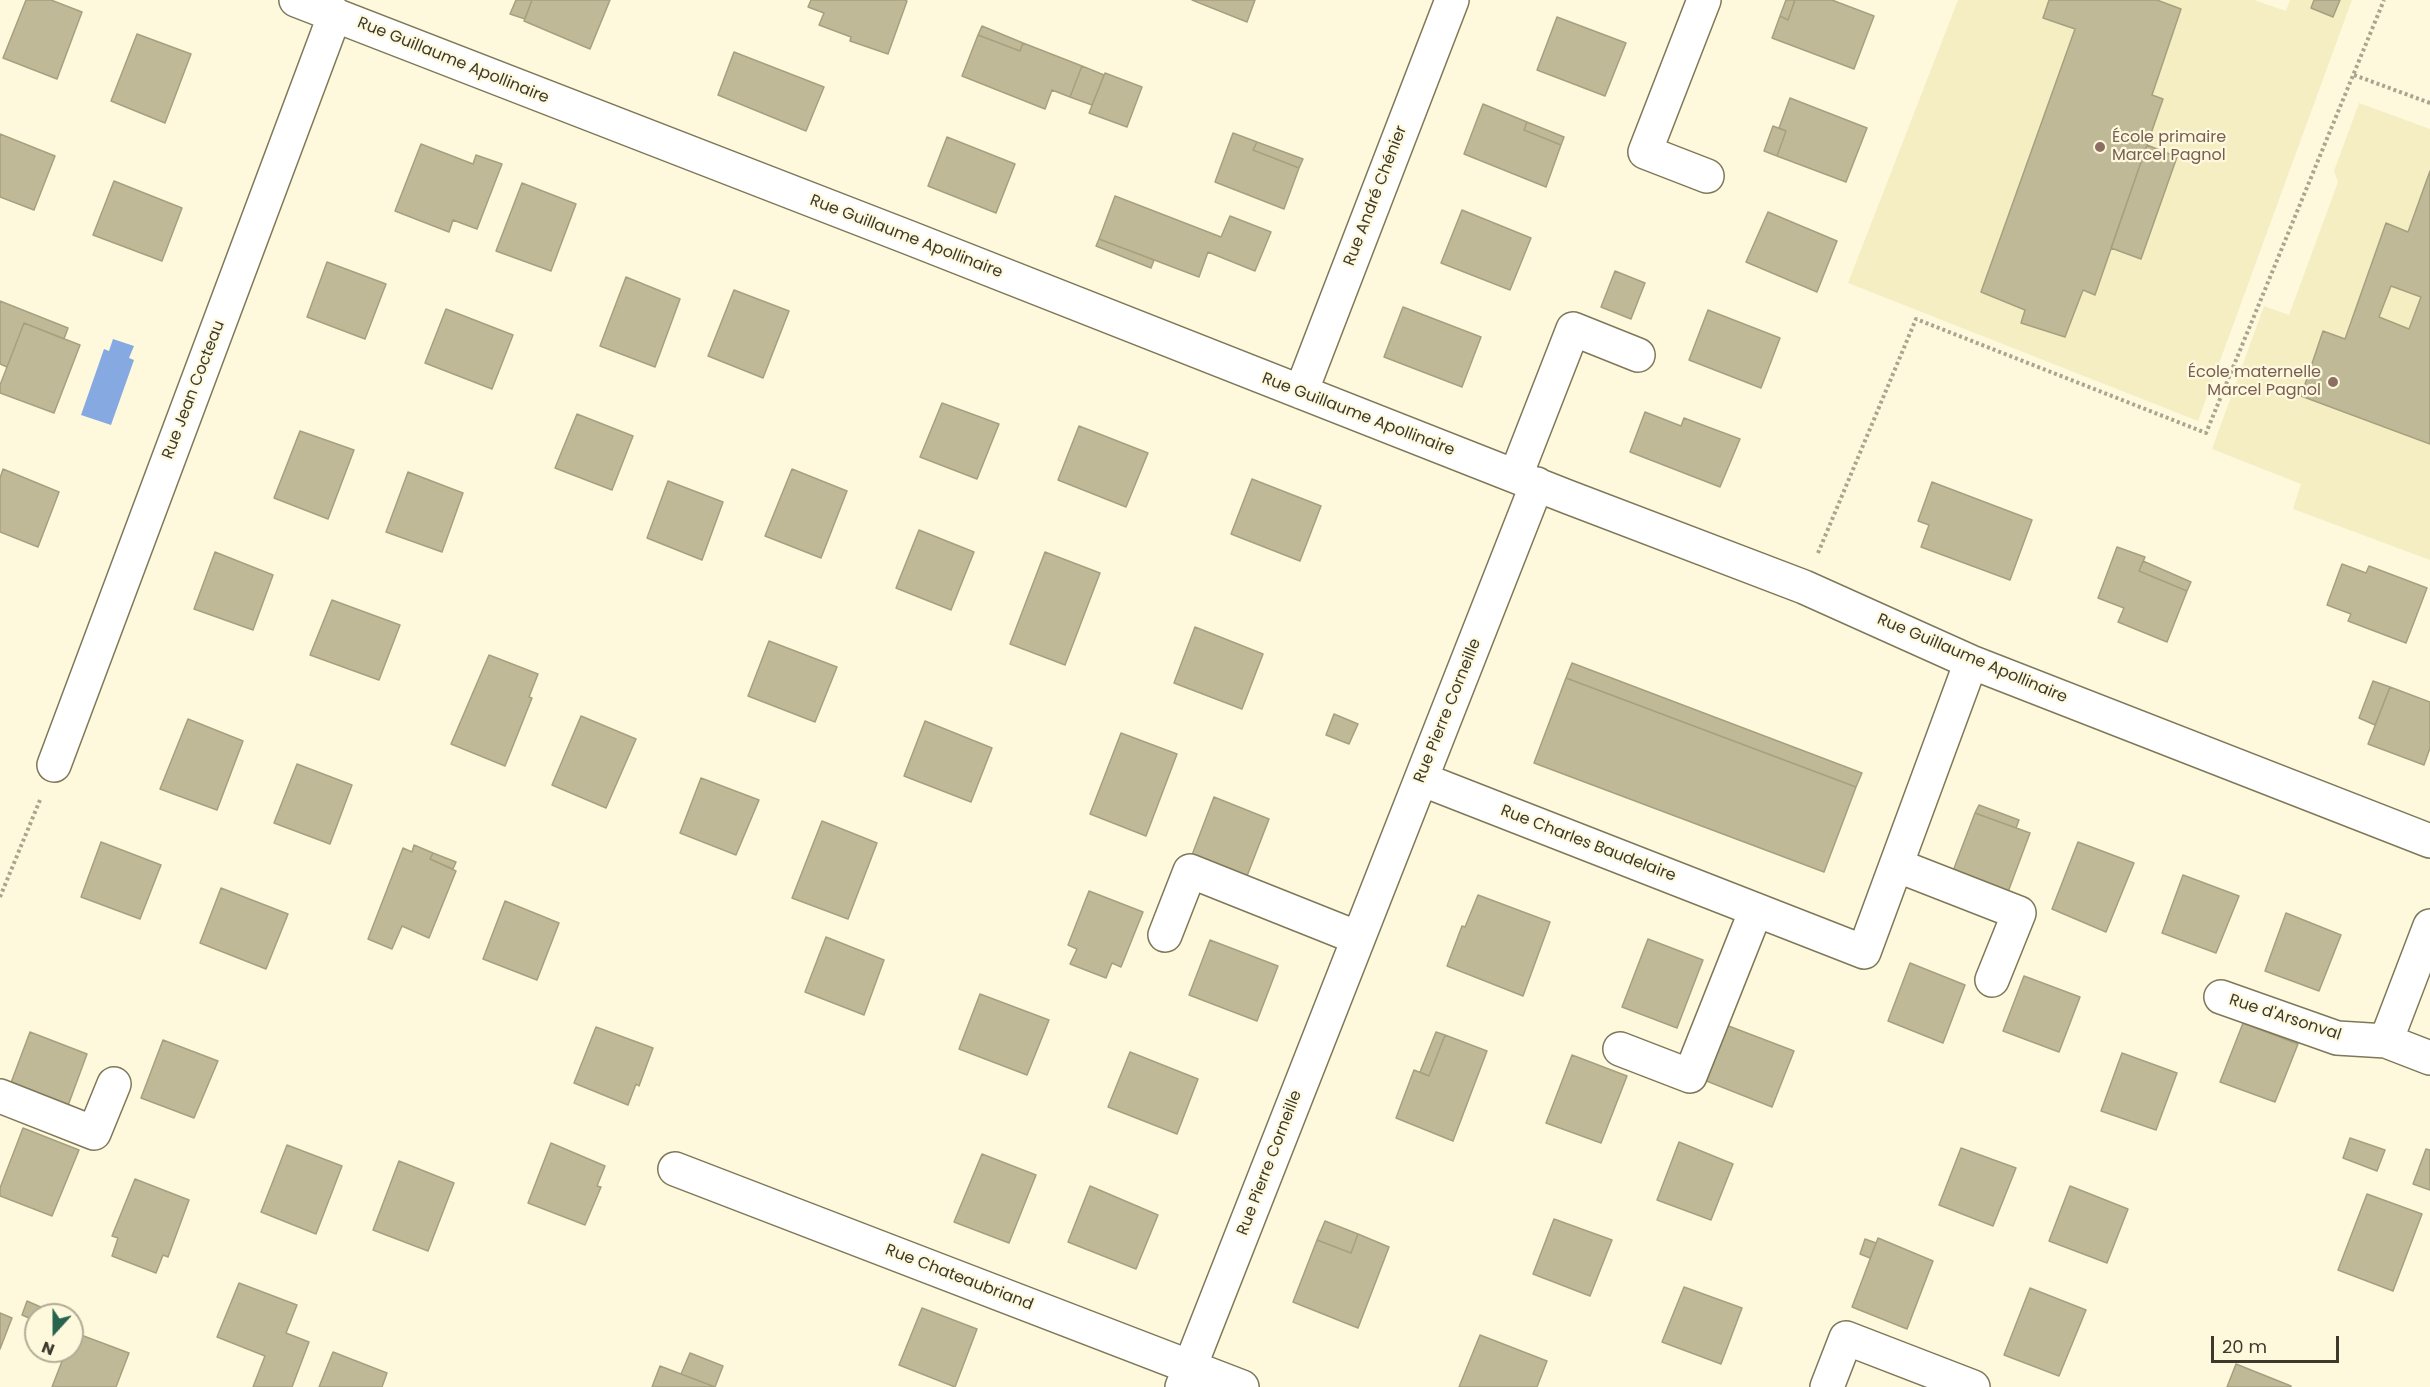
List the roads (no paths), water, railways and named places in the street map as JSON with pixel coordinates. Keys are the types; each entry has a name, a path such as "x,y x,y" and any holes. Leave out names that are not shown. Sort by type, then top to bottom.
{"street":[{"name":"Rue Guillaume Apollinaire","path":"296,0 1804,587 1971,662 2430,841"},
{"name":"Rue André Chénier","path":"1301,392 1452,0"},
{"path":"1704,0 1645,152 1707,176"},
{"name":"Rue Jean Cocteau","path":"54,765 335,14"},
{"path":"1526,479 1573,329 1638,355"},
{"name":"Rue Pierre Corneille","path":"1186,1377 1421,779 1526,479"},
{"name":"Rue Charles Baudelaire","path":"1421,779 1864,952 1971,662"},
{"path":"1896,865 2019,913 1992,980"},
{"path":"1164,935 1190,872 1358,938"},
{"path":"1620,1048 1690,1076 1756,910"},
{"path":"2386,1041 2430,926"},
{"name":"Rue d'Arsonval","path":"2221,998 2337,1038 2386,1041 2430,1058"},
{"path":"0,1096 94,1133 114,1084"},
{"name":"Rue Chateaubriand","path":"675,1169 1186,1377 1242,1387"},
{"path":"1827,1387 1846,1338 1973,1387"}],"water":[{"path":"113,339 134,346 129,358 134,360 111,425 81,415 104,349 109,351"}],"place":[{"name":"École primaire Marcel Pagnol","path":"2100,147"},
{"name":"École maternelle Marcel Pagnol","path":"2333,382"}]}
